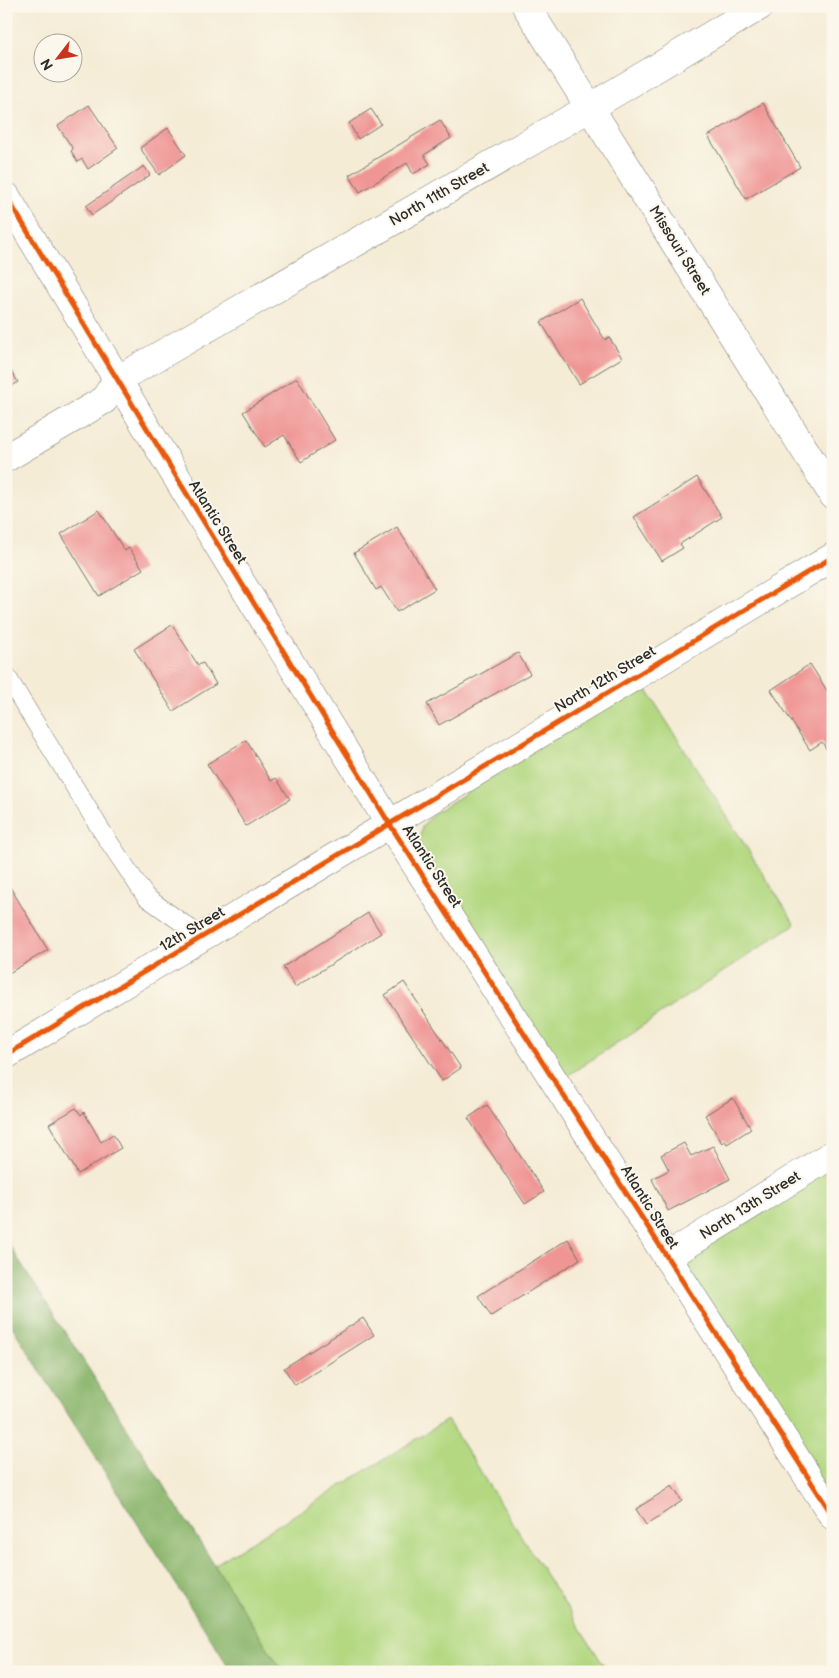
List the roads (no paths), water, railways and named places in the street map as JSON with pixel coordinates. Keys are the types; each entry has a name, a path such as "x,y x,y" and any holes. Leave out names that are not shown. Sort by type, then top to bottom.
{"street":[{"name":"Missouri Street","path":"526,6 833,495"},
{"name":"North 11th Street","path":"117,380 591,107 760,6"},
{"name":"Atlantic Street","path":"6,196 389,823 833,1516"},
{"path":"6,458 104,400 117,380"},
{"name":"North 12th Street","path":"389,823 833,557"},
{"name":"12th Street","path":"6,1055 389,823"},
{"name":"North 13th Street","path":"667,1257 833,1154"}],"lane":[{"path":"6,675 101,830 146,897 202,937"}]}
